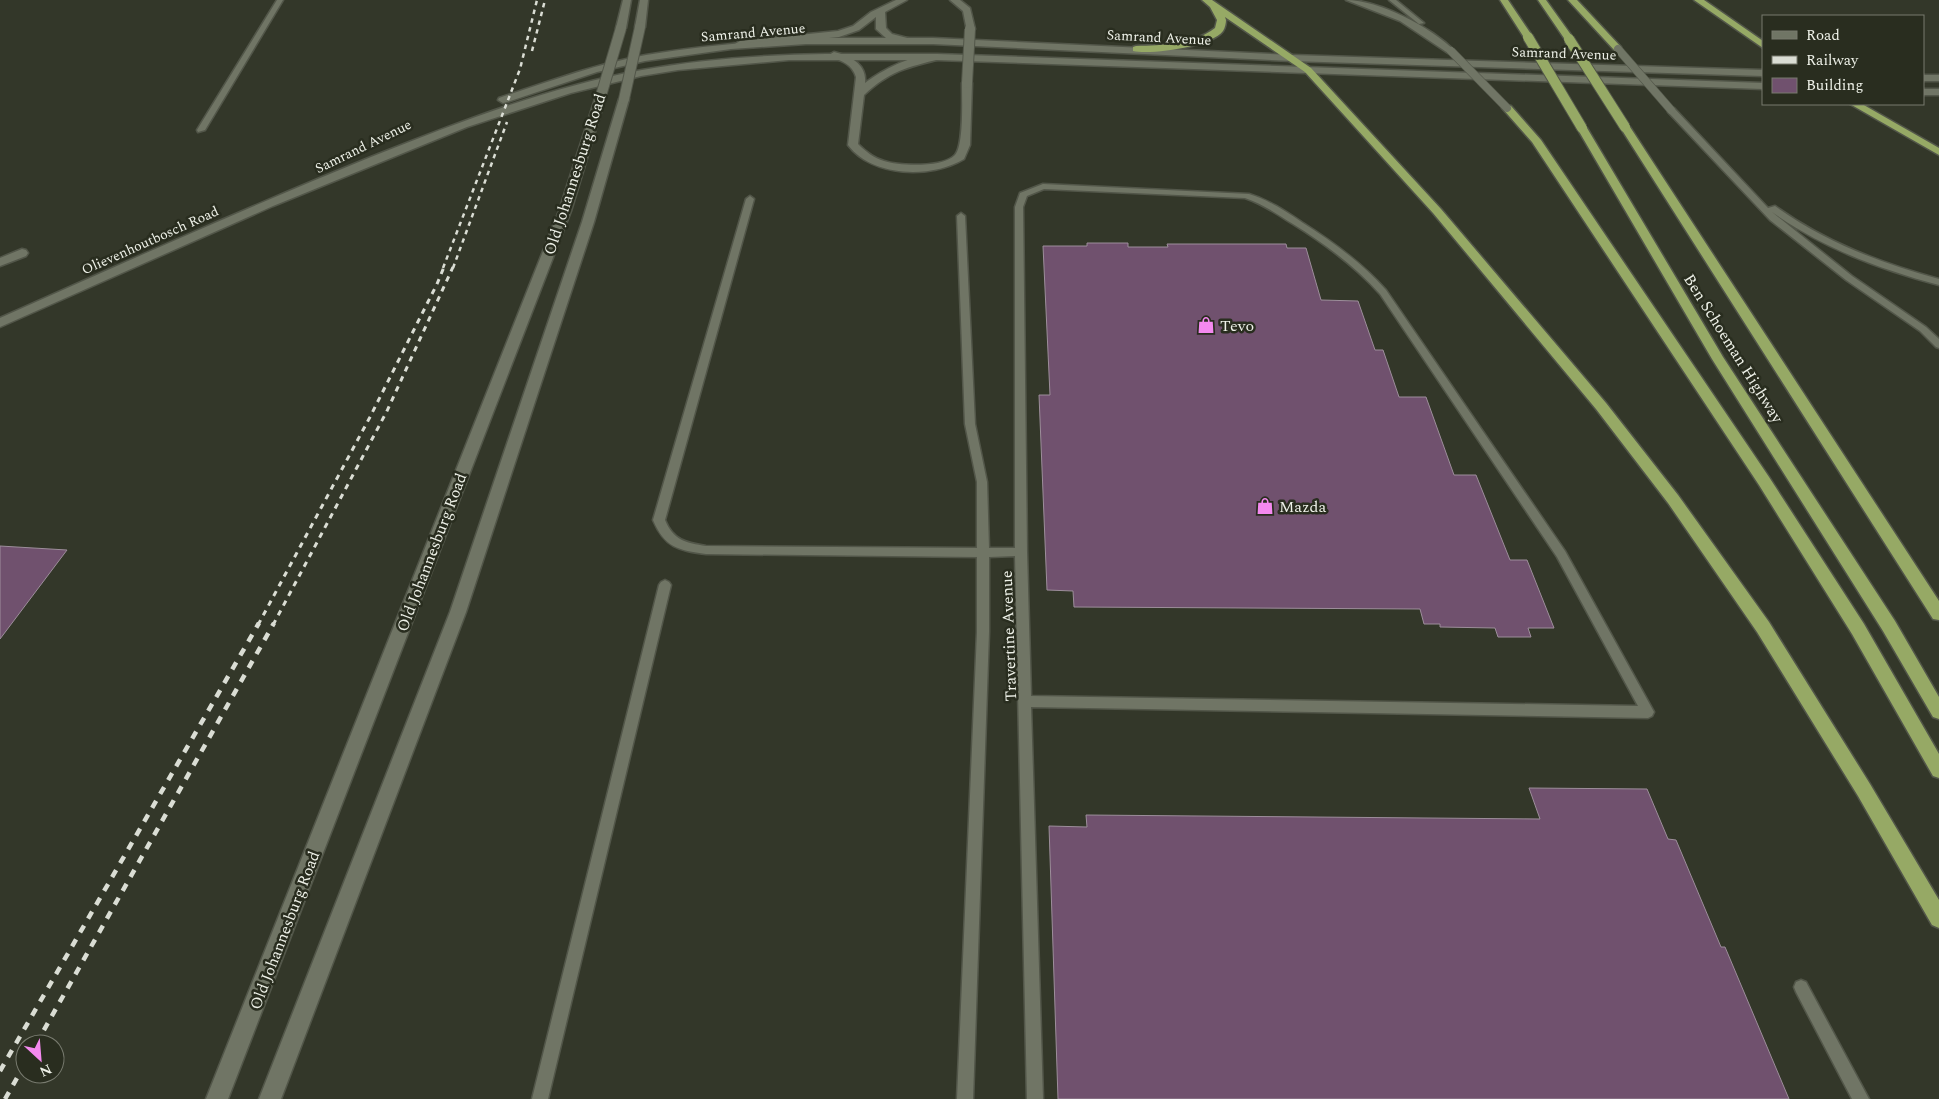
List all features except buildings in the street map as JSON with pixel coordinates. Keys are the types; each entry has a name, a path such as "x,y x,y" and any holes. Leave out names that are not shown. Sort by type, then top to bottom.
{"highway":[{"name":"Ben Schoeman Highway","path":"1504,0 1528,37 1718,359 1889,626 1939,712"},
{"name":"Ben Schoeman Highway","path":"1542,0 1939,614"},
{"path":"1572,0 1618,49"},
{"path":"1698,0 1762,44"},
{"path":"1136,49 1177,46 1208,38 1218,32 1222,23 1220,14 1207,1"},
{"path":"1207,1 1308,70 1437,211 1601,406 1673,499 1762,627 1864,790 1939,918"},
{"path":"1857,105 1939,152"},
{"path":"1507,108 1536,140 1764,481 1858,629 1939,770"}],"main road":[{"name":"Old Johannesburg Road","path":"217,1099 565,211 621,28 627,0"},
{"name":"Old Johannesburg Road","path":"270,1099 458,612 588,222 624,99 644,0"},
{"path":"732,46 789,38 839,34 856,28 881,10 903,0"},
{"path":"834,55 847,59 859,68 862,77 858,95 853,145 858,152 876,163 894,166 916,168 943,165 960,157 965,145 966,83 970,29 968,10 954,0"},
{"path":"881,10 881,29 890,36 908,41"},
{"name":"Samrand Avenue","path":"312,185 422,132 539,86 645,58 732,46 806,41 908,41 1136,49 1292,58 1762,73"},
{"name":"Samrand Avenue","path":"312,185 458,126 551,94 642,73 737,60 834,55 937,57 1762,86"},
{"path":"858,95 878,76 893,68 937,57"},
{"path":"1924,78 1939,78"},
{"path":"1924,92 1939,92"},
{"name":"Olievenhoutbosch Road","path":"0,323 312,185"},
{"path":"0,262 22,252"}],"lane":[{"path":"201,130 280,0"},
{"path":"1349,0 1372,6 1397,16 1422,30 1450,50"},
{"path":"1392,0 1429,30 1507,108"},
{"path":"1618,49 1671,110 1773,218 1848,278 1923,329 1939,345"},
{"path":"1724,166 1770,207 1805,232 1902,273 1939,282"},
{"name":"Travertine Avenue","path":"1026,701 1648,712 1561,554 1383,292 1364,271 1263,201 1246,196 1043,186 1023,195 1019,207 1021,552 1035,1099"},
{"path":"750,199 659,520 663,533 674,544 706,550 898,553 1021,552"},
{"path":"961,216 970,424 982,482 983,552 983,632 965,1099"},
{"path":"540,1099 665,585"},
{"path":"1801,987 1861,1099"}],"railway":[{"path":"443,268 520,69 537,0"},
{"path":"532,51 545,0"},
{"path":"453,268 507,122"},
{"path":"258,625 370,417 444,267"},
{"path":"273,625 387,411 453,267"},
{"path":"0,1071 259,623"},
{"path":"42,1034 274,623"},
{"path":"5,1099 15,1082"}],"place":[{"name":"Tevo","path":"1206,325"},
{"name":"Mazda","path":"1265,506"}]}
